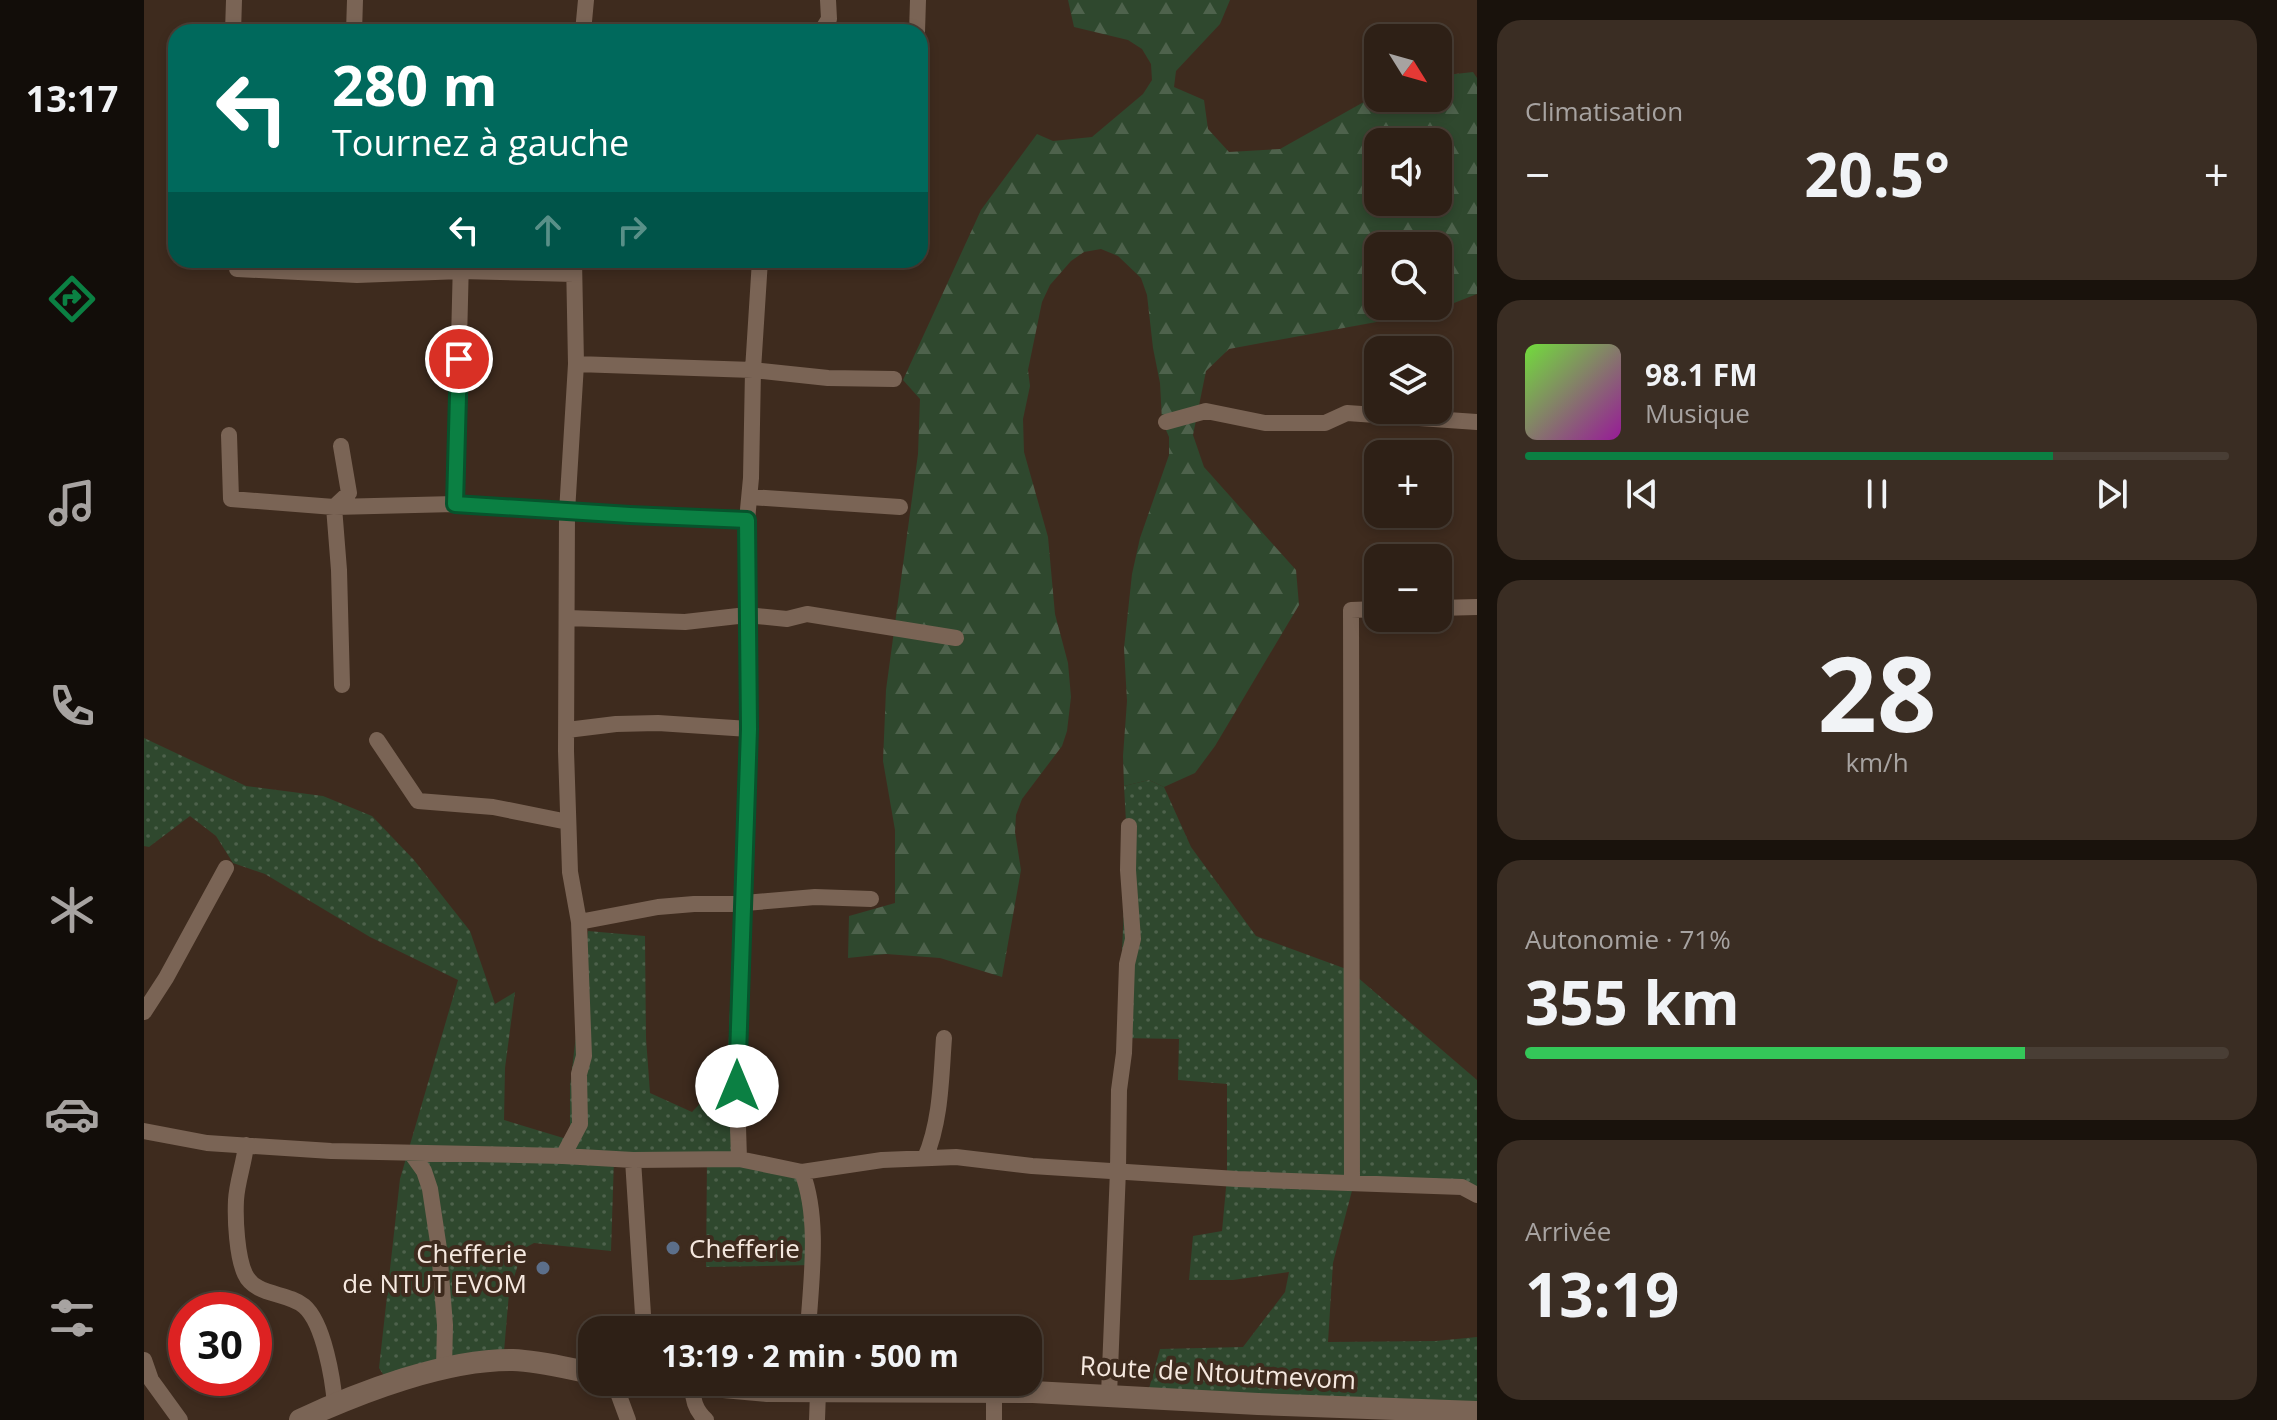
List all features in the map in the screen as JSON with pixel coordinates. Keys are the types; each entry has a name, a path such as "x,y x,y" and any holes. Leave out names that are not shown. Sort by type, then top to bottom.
{"street":[{"path":"233,24 234,0"},
{"path":"354,24 355,0"},
{"path":"584,24 586,0"},
{"path":"826,24 829,19 828,0"},
{"path":"917,24 918,0"},
{"path":"237,268 356,268"},
{"path":"455,504 461,268"},
{"path":"563,1156 580,1124 579,1074 584,1056 579,922 570,872 568,822 567,512 576,364 574,268"},
{"path":"739,1159 736,1062 749,729 747,520 759,268"},
{"path":"576,364 894,379"},
{"path":"1166,422 1206,411 1265,423 1325,423 1347,413 1477,422"},
{"path":"229,435 231,499 334,507 455,504 747,520"},
{"path":"334,507 349,493 341,446"},
{"path":"750,497 900,507"},
{"path":"334,507 342,685"},
{"path":"1452,608 1477,607"},
{"path":"1352,1183 1351,610 1364,610"},
{"path":"567,618 685,622 747,615 798,618 807,614 956,638"},
{"path":"567,730 658,723 749,729"},
{"path":"377,740 418,801 493,807 568,822"},
{"path":"1109,1395 1119,1090 1124,1053 1127,964 1133,939 1128,870 1129,826"},
{"path":"144,1012 226,868"},
{"path":"579,922 658,907 815,897 871,899"},
{"path":"925,1158 935,1127 944,1038"},
{"path":"144,1131 207,1143 331,1151 633,1160 739,1159 802,1172 882,1160 956,1157 1032,1166 1237,1179 1462,1187 1477,1195"},
{"path":"246,1145 236,1200 240,1258 246,1277 254,1286 305,1307 323,1340 332,1375 335,1405"},
{"path":"411,1153 424,1171 430,1189 445,1325 444,1368"},
{"path":"633,1160 643,1316"},
{"path":"802,1172 812,1227 809,1316"},
{"path":"144,1360 151,1380 180,1420"},
{"path":"300,1420 385,1386 471,1363 512,1360 578,1370"},
{"name":"Route de Ntoutmevom","path":"1042,1393 1109,1395 1304,1413 1477,1412"},
{"path":"619,1396 628,1420"},
{"path":"692,1396 706,1420"},
{"name":"Route de Ntoutmevom","path":"772,1396 815,1402 913,1396"},
{"path":"994,1396 994,1420"}],"green space":[{"path":"1068,0 1230,0 1220,24 1176,71 1174,87 1204,100 1208,129 1229,152 1280,149 1364,102 1364,112 1452,112 1452,74 1473,72 1477,78 1477,294 1452,304 1452,232 1364,232 1364,320 1387,320 1229,349 1206,371 1193,435 1204,467 1296,570 1299,605 1215,746 1195,773 1164,787 1149,780 1124,786 1127,701 1124,648 1132,574 1140,538 1169,455 1169,437 1162,421 1160,383 1147,295 1141,278 1118,256 1101,249 1084,252 1071,261 1050,285 1042,302 1028,370 1030,386 1023,419 1024,452 1048,537 1055,614 1068,663 1071,697 1062,746 1022,799 1016,815 1015,832 1021,870 1002,977 940,958 886,954 848,958 849,916 895,903 895,830 883,761 886,690 918,454 920,399 903,380 981,210 1037,134 1053,141 1092,137 1143,94 1152,80 1151,64 1142,49 1128,40 1074,27"},
{"path":"144,738 246,786 323,796 372,816 414,860 470,931 495,1004 515,992 505,1068 504,1120 570,1140 570,1087 588,931 645,936 650,1093 692,1112 742,1060 741,1158 785,1166 804,1183 813,1265 706,1267 707,1158 614,1159 611,1251 534,1243 523,1249 509,1293 503,1363 391,1386 379,1368 400,1179 458,980 370,937 265,874 233,863 216,836 190,816 149,847 144,846"},
{"path":"1149,780 1164,787 1191,847 1256,936 1349,970 1477,1080 1477,1192 1354,1183 1333,1263 1328,1342 1436,1341 1477,1337 1477,1412 1145,1403 1160,1349 1243,1347 1285,1292 1289,1272 1233,1280 1189,1280 1193,1236 1222,1231 1227,1177 1227,1084 1178,1080 1179,1039 1121,1038 1127,840 1124,786"}],"place":[{"name":"Chefferie","path":"673,1248"},
{"name":"Chefferie de NTUT EVOM","path":"543,1268"}],"route":[{"path":"459,359 455,504 747,520 749,729 737,1086"}]}
